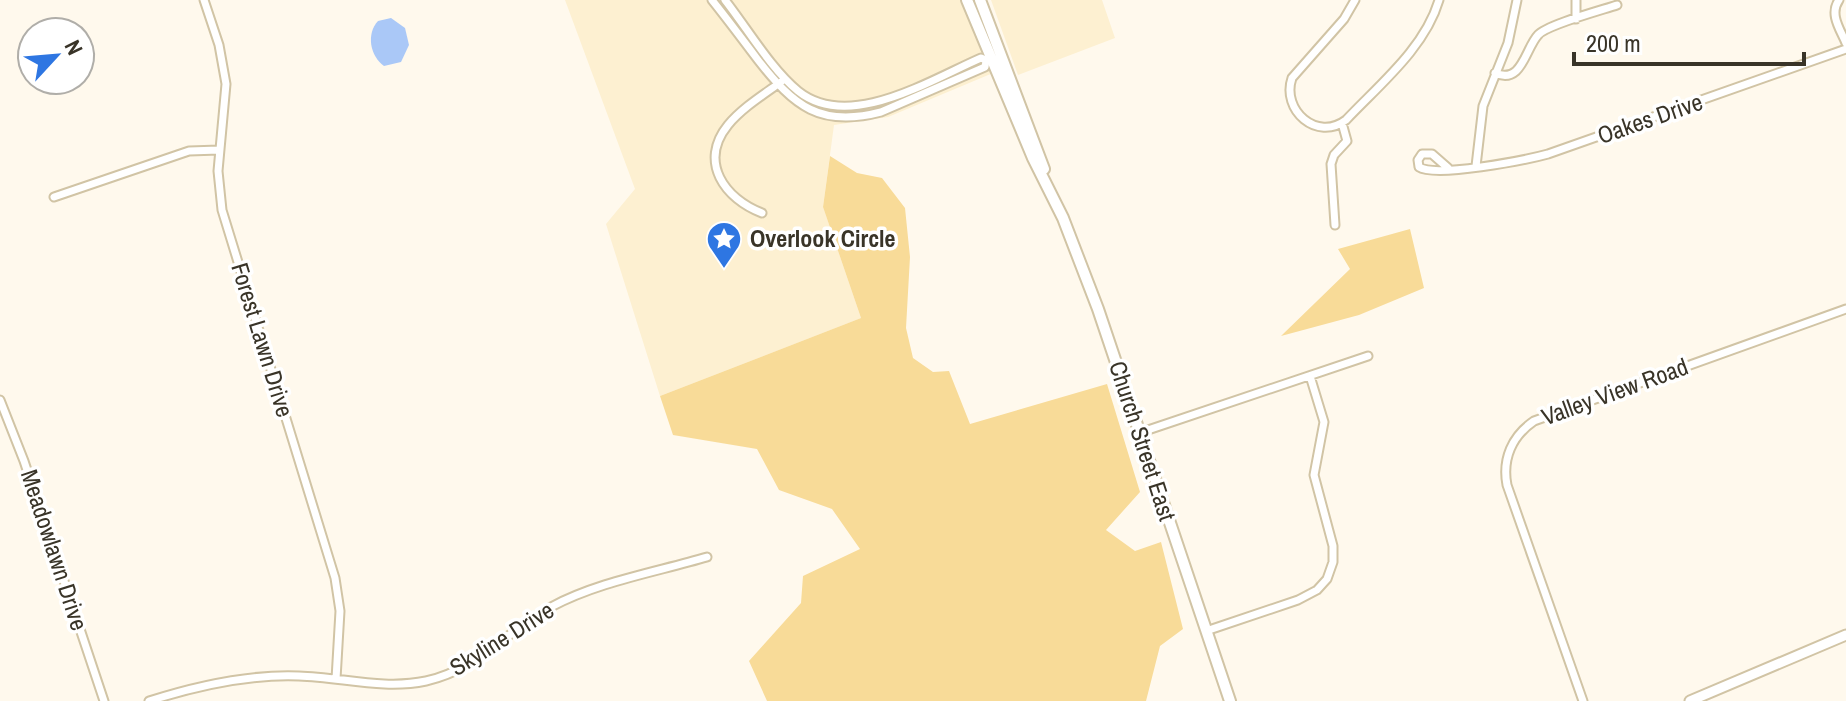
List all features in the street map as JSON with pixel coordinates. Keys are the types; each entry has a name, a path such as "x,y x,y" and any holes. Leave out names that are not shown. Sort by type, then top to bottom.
{"main road":[{"name":"Church Street East","path":"967,0 989,61 1047,183 1098,309 1230,701"},
{"name":"Church Street East","path":"980,0 1040,153 1047,183"}],"street":[{"name":"Forest Lawn Drive","path":"204,0 219,45 226,84 218,178 225,222 335,578 340,611 336,679"},
{"path":"712,0 777,84 796,102 815,113 842,118 864,117 985,67 989,61 981,58 882,101 848,108 830,107 797,91 725,0"},
{"path":"1355,0 1344,19 1296,72 1289,88 1292,105 1302,120 1318,126 1342,123 1420,38 1439,0"},
{"path":"1476,166 1481,114 1508,43 1517,0"},
{"path":"1576,0 1576,19"},
{"path":"1839,0 1835,16 1846,43"},
{"path":"1495,73 1505,76 1515,72 1540,33 1617,5"},
{"name":"Oakes Drive","path":"1448,168 1516,161 1563,150 1846,49"},
{"path":"762,213 746,207 726,189 716,155 719,139 729,123 786,78"},
{"path":"1335,225 1331,162 1347,141 1342,123"},
{"path":"54,197 189,151 219,150"},
{"name":"Valley View Road","path":"1583,701 1507,485 1506,465 1516,437 1534,421 1846,309"},
{"path":"1139,433 1368,356"},
{"path":"1206,631 1298,600 1317,590 1327,579 1333,562 1333,546 1314,475 1324,422 1310,376"},
{"name":"Meadowlawn Drive","path":"0,400 24,461 104,701"},
{"name":"Skyline Drive","path":"149,701 181,691 286,676 389,684 425,681 483,657 526,623 567,600 707,557"},
{"path":"1690,701 1846,635"}],"shaded area":[{"path":"565,0 965,0 993,73 888,117 834,125 823,207 861,318 660,396 606,224 635,189"},
{"path":"991,0 1102,0 1115,38 1018,75"},
{"path":"830,156 857,173 882,178 905,208 910,257 906,328 913,358 933,372 949,371 970,424 1107,384 1140,492 1106,530 1135,551 1161,542 1183,629 1160,646 1146,701 767,701 749,661 801,603 803,576 860,549 832,509 779,490 757,449 673,435 660,396 861,318 823,207"},
{"path":"1410,229 1424,288 1359,315 1281,336 1350,269 1338,249"}],"water":[{"path":"391,18 405,28 409,45 401,62 384,66 375,57 371,38 378,21"}],"place":[{"name":"Overlook Circle","path":"724,270"}]}
